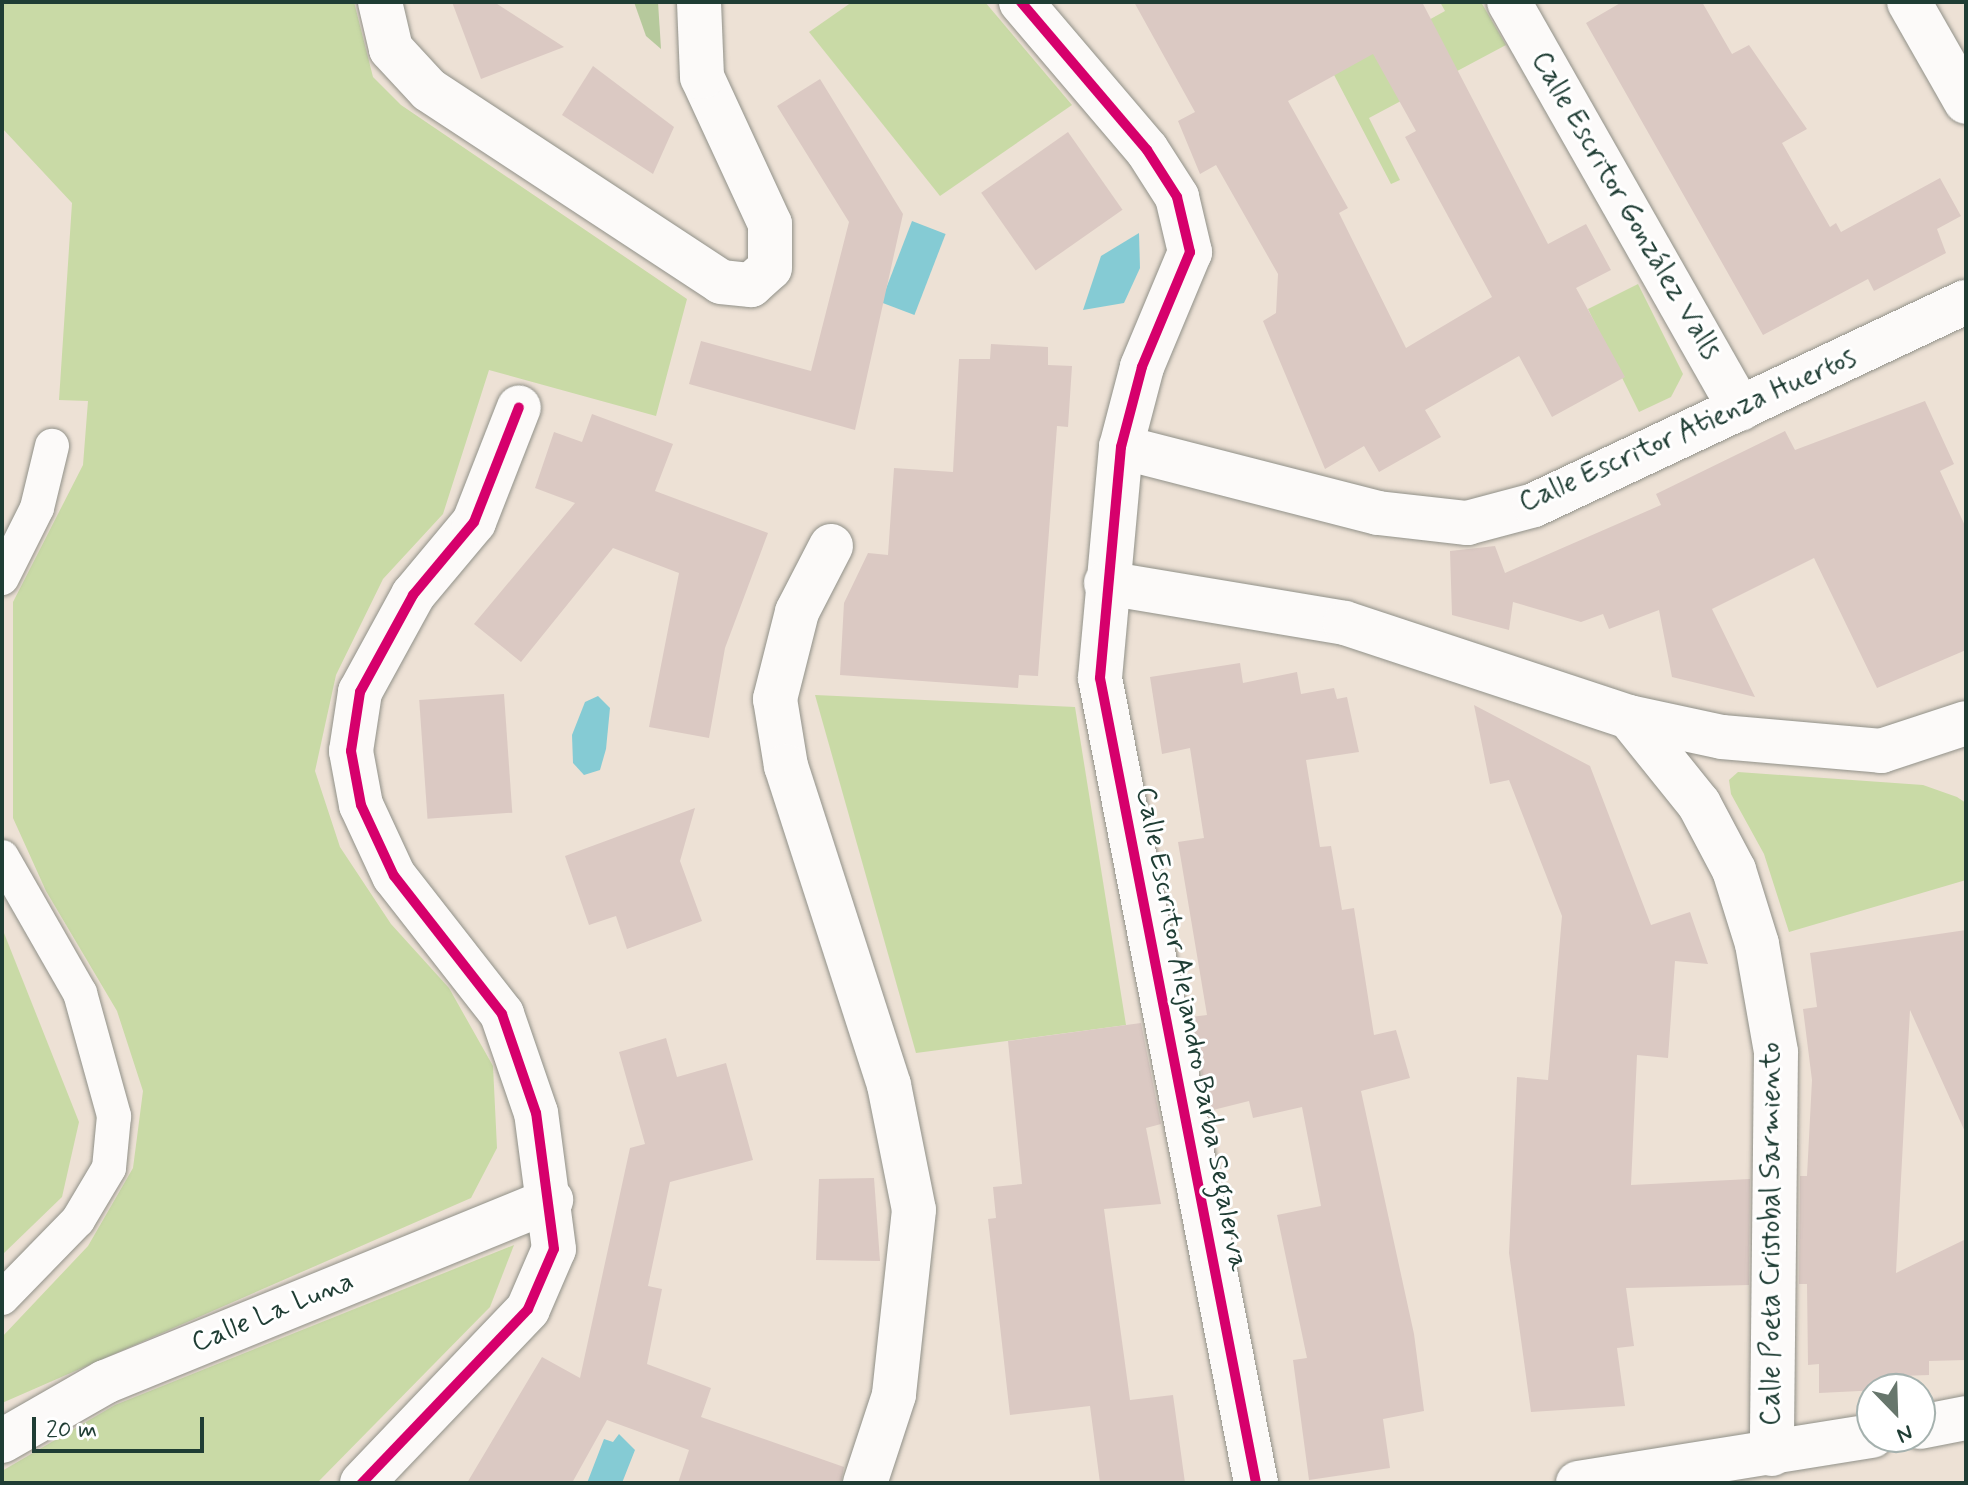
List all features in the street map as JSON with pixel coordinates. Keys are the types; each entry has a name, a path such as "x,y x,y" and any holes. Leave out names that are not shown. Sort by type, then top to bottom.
{"street":[{"path":"380,2 391,49 429,90 721,282 751,285 770,268 770,224 702,77 699,2"},
{"path":"1021,2 1147,150 1177,197 1190,252 1142,367 1121,447 1106,583 1345,623 1629,717 1722,737 1881,751 1966,723"},
{"name":"Calle Escritor González Valls","path":"1509,2 1740,409"},
{"path":"1909,2 1966,102"},
{"name":"Calle Escritor Atienza Huertos","path":"1121,447 1378,513 1467,523 1534,505 1966,302"},
{"path":"362,1483 528,1309 554,1249 551,1200 536,1113 502,1014 394,876 361,805 351,751 360,692 413,595 474,522 519,407"},
{"path":"831,546 797,612 775,699 786,766 889,1085 914,1210 894,1395 865,1483"},
{"name":"Calle Escritor Alejandro Barba Segalerva","path":"1106,583 1100,678 1186,1152 1256,1483"},
{"name":"Calle Poeta Cristobal Sarmiento","path":"1629,717 1699,804 1734,870 1757,944 1776,1052 1772,1454"},
{"name":"Calle La Luna","path":"2,1441 105,1382 551,1200"},
{"path":"1936,1424 1966,1418"},
{"path":"1578,1483 1856,1439"}],"lane":[{"path":"2,578 37,508 52,446"},
{"path":"2,857 80,993 114,1116 109,1168 78,1220 2,1298"}],"green space":[{"path":"2,2 354,2 373,77 401,105 687,299 656,416 489,370 443,514 383,579 336,675 315,771 340,847 391,924 449,988 493,1066 497,1148 471,1198 2,1403 2,1337 88,1246 133,1168 143,1091 117,1011 46,891 13,818 13,602 83,465 88,401 59,400 72,203 2,128"},
{"path":"634,2 658,2 661,49 646,36"},
{"path":"852,2 985,2 1072,105 940,196 809,32"},
{"path":"1440,2 1481,2 1506,45 1369,118 1400,180 1391,184 1333,73 1445,11"},
{"path":"1638,284 1683,374 1671,397 1639,412 1588,309"},
{"path":"815,695 1075,707 1126,1025 916,1053"},
{"path":"1738,772 1923,785 1957,797 1966,803 1966,880 1789,932 1764,854 1731,794 1729,780"},
{"path":"2,928 79,1122 62,1197 2,1255"},
{"path":"514,1245 490,1307 317,1483 2,1483 2,1471 115,1405"}],"water":[{"path":"912,221 946,234 914,315 881,302"},
{"path":"1139,233 1140,268 1124,303 1083,310 1101,256"},
{"path":"598,696 610,708 606,749 600,770 584,775 573,763 572,735 585,702"},
{"path":"619,1434 635,1450 622,1483 587,1483 604,1439 613,1442"}],"building":[{"path":"452,2 494,2 564,47 481,79"},
{"path":"1134,2 1422,2 1548,244 1586,224 1611,270 1576,288 1625,377 1552,417 1519,356 1425,410 1441,437 1379,472 1364,446 1325,469 1263,321 1276,313 1278,274 1216,165 1200,174 1178,121 1195,112","holes":["1373,54 1416,131 1405,137 1492,297 1406,348 1339,213 1348,208 1288,101"]},
{"path":"1622,2 1702,2 1732,54 1749,45 1807,129 1782,143 1830,227 1836,223 1841,232 1940,178 1961,216 1937,229 1946,253 1874,291 1868,279 1763,335 1586,23"},
{"path":"593,66 674,127 653,174 562,115"},
{"path":"820,79 903,214 855,430 689,384 701,341 811,371 849,222 777,106"},
{"path":"1068,132 1122,210 1036,271 981,193"},
{"path":"991,344 1048,347 1048,365 1072,366 1068,427 1057,426 1038,676 1019,675 1018,688 840,675 844,603 868,553 888,555 894,468 953,472 959,359 990,359"},
{"path":"1925,401 1954,464 1940,471 1966,528 1966,650 1877,688 1814,558 1712,609 1755,697 1672,677 1659,610 1609,629 1603,614 1581,622 1513,602 1509,630 1452,615 1450,551 1495,546 1505,573 1661,505 1656,494 1785,431 1795,450"},
{"path":"592,414 673,444 655,491 768,533 725,648 709,738 649,727 679,573 613,548 521,662 474,624 575,503 535,488 554,432 582,442"},
{"path":"1240,663 1243,683 1297,672 1301,694 1334,688 1337,699 1347,697 1359,752 1306,760 1320,847 1331,846 1342,910 1354,908 1374,1035 1396,1030 1410,1078 1361,1091 1414,1334 1424,1411 1383,1419 1390,1468 1309,1480 1293,1360 1307,1358 1277,1215 1321,1206 1302,1107 1253,1118 1249,1101 1209,1111 1191,1017 1207,1015 1178,842 1204,838 1190,748 1162,754 1150,677"},
{"path":"504,694 512,813 428,819 419,700"},
{"path":"1474,705 1590,766 1651,925 1690,912 1708,964 1675,961 1668,1058 1637,1055 1631,1185 1750,1179 1749,1285 1626,1288 1634,1346 1617,1348 1625,1406 1531,1412 1509,1253 1517,1077 1548,1080 1562,916 1509,780 1490,784"},
{"path":"695,808 680,861 702,921 627,949 616,916 589,925 565,856"},
{"path":"1966,930 1966,1134 1910,1010 1896,1273 1966,1239 1966,1360 1929,1361 1929,1373 1856,1373 1856,1391 1819,1393 1819,1364 1808,1365 1807,1284 1799,1284 1800,1176 1807,1176 1812,1080 1803,1009 1817,1007 1810,953"},
{"path":"1141,1023 1161,1124 1146,1128 1161,1204 1104,1209 1130,1400 1173,1395 1185,1483 1100,1483 1090,1406 1010,1415 988,1219 996,1218 993,1187 1022,1184 1008,1041"},
{"path":"666,1038 677,1077 726,1063 753,1160 670,1182 648,1286 662,1289 647,1364 711,1388 701,1417 844,1467 841,1483 678,1483 689,1450 607,1420 572,1483 467,1483 542,1357 580,1378 630,1148 645,1144 619,1052"},
{"path":"874,1178 880,1261 816,1260 819,1179"}],"cycle path":[{"path":"1021,2 1147,150 1177,197 1190,252 1142,367 1121,447 1100,678 1256,1483"},
{"path":"362,1483 528,1309 554,1249 536,1113 502,1014 394,876 361,805 351,751 360,692 413,595 474,522 519,407"}]}
